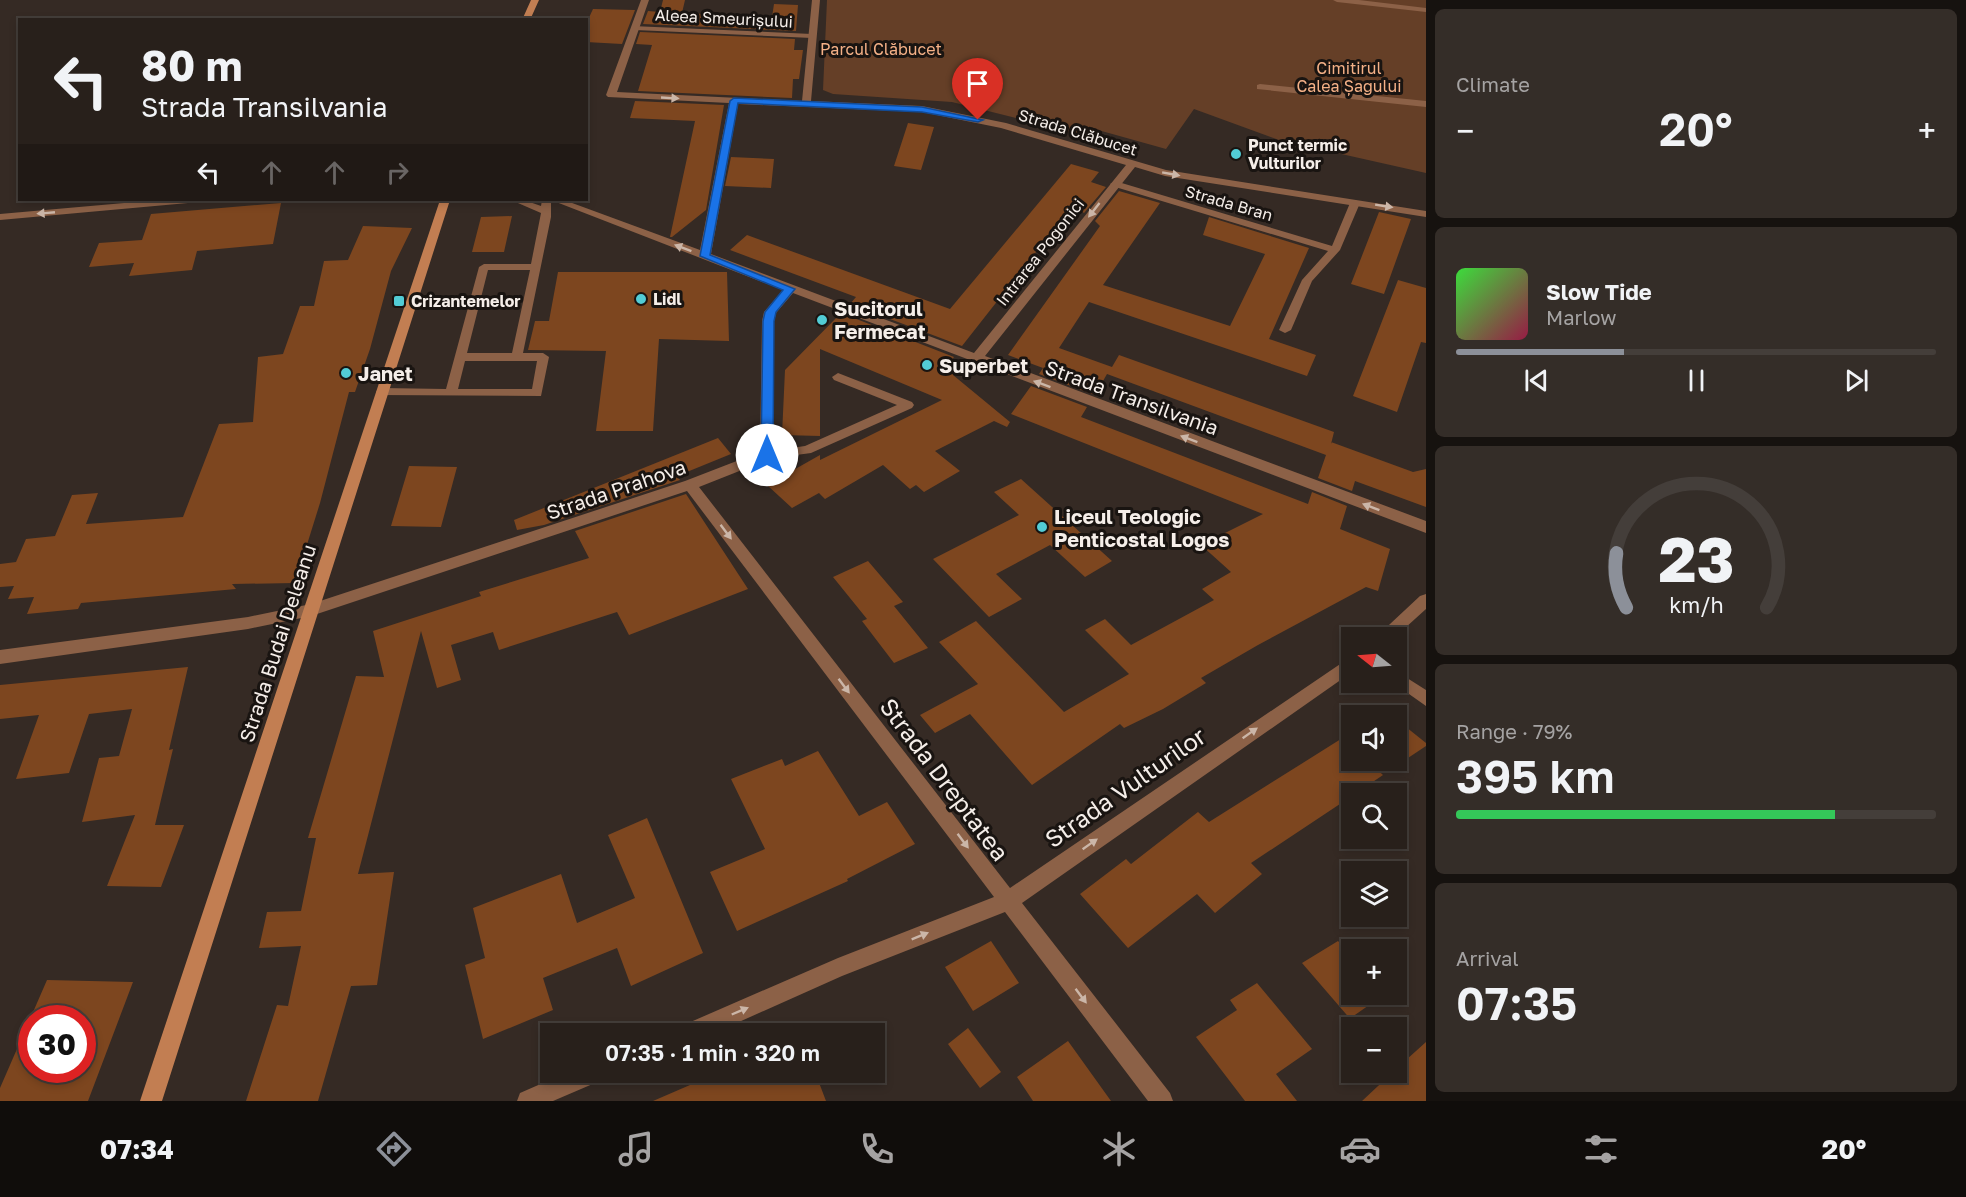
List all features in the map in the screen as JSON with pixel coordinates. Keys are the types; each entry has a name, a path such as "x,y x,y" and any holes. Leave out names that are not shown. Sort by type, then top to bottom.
{"main road":[{"path":"527,18 536,0"},
{"name":"Strada Budai Deleanu","path":"151,1101 445,201"}],"street":[{"path":"634,28 645,0"},
{"path":"806,103 816,0"},
{"path":"1337,0 1426,10"},
{"name":"Strada Clăbucet","path":"634,28 611,95 922,109 1028,132 1131,165 1165,173 1426,214"},
{"path":"1260,87 1426,104"},
{"path":"705,256 734,101"},
{"name":"Intrarea Pogonici","path":"976,359 1131,165"},
{"path":"0,217 177,201"},
{"name":"Strada Transilvania","path":"559,201 1426,527"},
{"path":"767,455 768,321 770,312 790,289"},
{"name":"Strada Prahova","path":"0,657 248,623 311,610 690,485 767,455"},
{"name":"Strada Dreptatea","path":"690,485 1161,1101"},
{"path":"1395,627 1426,600"},
{"name":"Strada Vulturilor","path":"711,1023 838,968 1008,901 1341,671"},
{"path":"528,1101 569,1083"}],"lane":[{"name":"Aleea Smeurișului","path":"634,28 812,36"},
{"name":"Strada Bran","path":"1115,184 1335,250"},
{"path":"517,357 546,205 522,201"},
{"path":"1286,330 1307,280 1335,250 1354,203"},
{"path":"451,392 484,267 536,267"},
{"path":"382,392 537,393 543,357 460,357"},
{"path":"767,455 807,450 908,405 838,377"},
{"path":"1407,685 1426,699"}],"green space":[{"name":"Cimitirul Calea Șagului","path":"827,0 1426,0 1426,173 1279,140 1194,109 1166,149 1098,130 1091,137 952,102 833,94 823,90"}],"building":[{"path":"663,0 685,0 682,13 772,17 774,4 798,5 796,31 643,24 648,11 660,12"},
{"path":"593,9 635,10 622,44 588,42 588,20"},
{"path":"640,32 795,39 794,50 803,50 799,79 793,79 792,98 638,91 652,45 636,44"},
{"path":"635,101 724,105 706,210 672,237 670,237 695,121 630,118"},
{"path":"908,123 934,127 921,170 894,166"},
{"path":"731,157 774,159 771,188 725,186"},
{"path":"1071,164 1099,172 1091,182 1106,187 1084,213 1073,205 962,346 850,304 856,297 730,250 747,235 950,309"},
{"path":"1119,191 1160,203 1103,285 1230,326 1265,254 1203,235 1209,217 1309,248 1269,339 1316,355 1307,376 1089,302 1059,348 1112,367 1119,355 1334,432 1331,442 1413,472 1426,469 1426,507 1355,481 1352,491 1318,478 1326,455 1107,374 1095,395 1039,374 1043,368 1008,355 1100,226 1095,221"},
{"path":"281,203 273,244 197,251 192,270 129,276 134,263 89,267 99,243 142,240 151,214"},
{"path":"1379,212 1411,219 1384,294 1351,284"},
{"path":"512,216 504,252 472,252 481,217"},
{"path":"363,226 412,228 391,271 370,349 355,392 349,392 320,503 295,583 232,584 236,589 81,603 78,609 27,614 34,597 8,599 14,586 0,587 0,564 16,562 26,539 55,536 72,495 98,493 86,524 183,517 219,424 253,422 258,357 283,354 300,306 314,306 324,261 348,260"},
{"name":"Lidl","path":"558,272 727,272 729,341 659,339 653,431 596,431 606,351 528,350 535,321 549,321"},
{"path":"1398,280 1426,288 1426,343 1421,342 1397,412 1353,396"},
{"path":"841,313 954,357 949,364 958,368 953,375 1010,422 1007,427 994,421 935,451 960,471 924,492 916,485 910,489 883,465 825,499 819,493 792,508 767,485 820,455 820,460 942,400 820,349 820,436 782,435 785,370"},
{"path":"1031,386 1087,407 1081,417 1308,504 1312,492 1347,506 1340,529 1390,549 1378,591 1366,587 1258,645 1201,678 1206,683 1163,709 1124,728 1120,724 1032,785 970,714 935,733 920,715 978,684 939,642 976,621 1064,712 1129,674 1085,630 1105,619 1131,645 1214,600 1202,589 1231,572 1201,545 1263,514 1011,414"},
{"path":"718,438 731,454 677,476 680,480 544,525 517,530 514,520"},
{"path":"409,466 457,467 441,527 391,526"},
{"path":"1021,479 1112,561 1085,577 1050,545 996,574 1022,599 989,617 933,559 1019,515 994,492"},
{"path":"686,494 748,589 629,635 617,612 499,650 493,632 451,645 461,680 437,688 421,631 358,874 394,872 377,985 351,986 318,1101 246,1101 277,1005 288,1006 301,946 259,948 267,912 301,911 316,838 308,838 356,676 384,677 373,631 481,596 479,592 589,558 575,531"},
{"path":"868,561 903,602 894,606 928,648 894,663 862,621 867,619 833,577"},
{"path":"188,667 169,750 173,749 155,825 184,825 161,887 107,886 135,815 82,822 99,758 119,756 132,709 89,714 69,773 16,779 39,715 0,719 0,685"},
{"path":"1407,728 1426,743 1426,746 1407,759"},
{"path":"1341,739 1341,771 1379,771 1383,775 1371,783 1341,783 1341,803 1251,863 1262,874 1215,913 1197,894 1128,948 1080,894 1126,859 1131,864 1198,812 1209,822"},
{"path":"818,751 859,816 887,802 915,844 847,879 848,881 737,931 710,872 765,849 731,779 782,759 785,766"},
{"path":"647,818 703,953 631,986 617,948 543,978 553,1010 483,1039 465,965 485,958 473,908 561,874 577,923 635,898 608,835"},
{"path":"991,941 1019,983 973,1011 945,967"},
{"path":"1338,941 1341,944 1341,1005 1369,1005 1349,1017 1302,963"},
{"path":"47,980 133,982 96,1080 96,1005 36,1005"},
{"path":"1257,983 1312,1049 1276,1074 1297,1101 1245,1101 1196,1037 1237,1010 1230,1000"},
{"path":"968,1028 1001,1072 980,1088 948,1044"},
{"path":"1068,1041 1111,1101 1033,1101 1017,1077"},
{"path":"1426,1042 1426,1101 1362,1101 1381,1083 1407,1083 1407,1059"},
{"path":"18,1047 18,1083 95,1083 88,1101 0,1101 0,1088"},
{"path":"695,1083 819,1083 826,1101 653,1101"}],"place":[{"name":"Punct termic Vulturilor","path":"1236,154"},
{"name":"Lidl","path":"641,299"},
{"name":"Crizantemelor","path":"399,301"},
{"name":"Sucitorul Fermecat","path":"822,320"},
{"name":"Superbet","path":"927,365"},
{"name":"Janet","path":"346,373"},
{"name":"Liceul Teologic Penticostal Logos","path":"1042,527"}],"route":[{"path":"767,455 768,321 770,312 790,289 705,256 734,101 922,109 978,120"}],"park label":[{"name":"Parcul Clăbucet","path":"881,49"}]}
